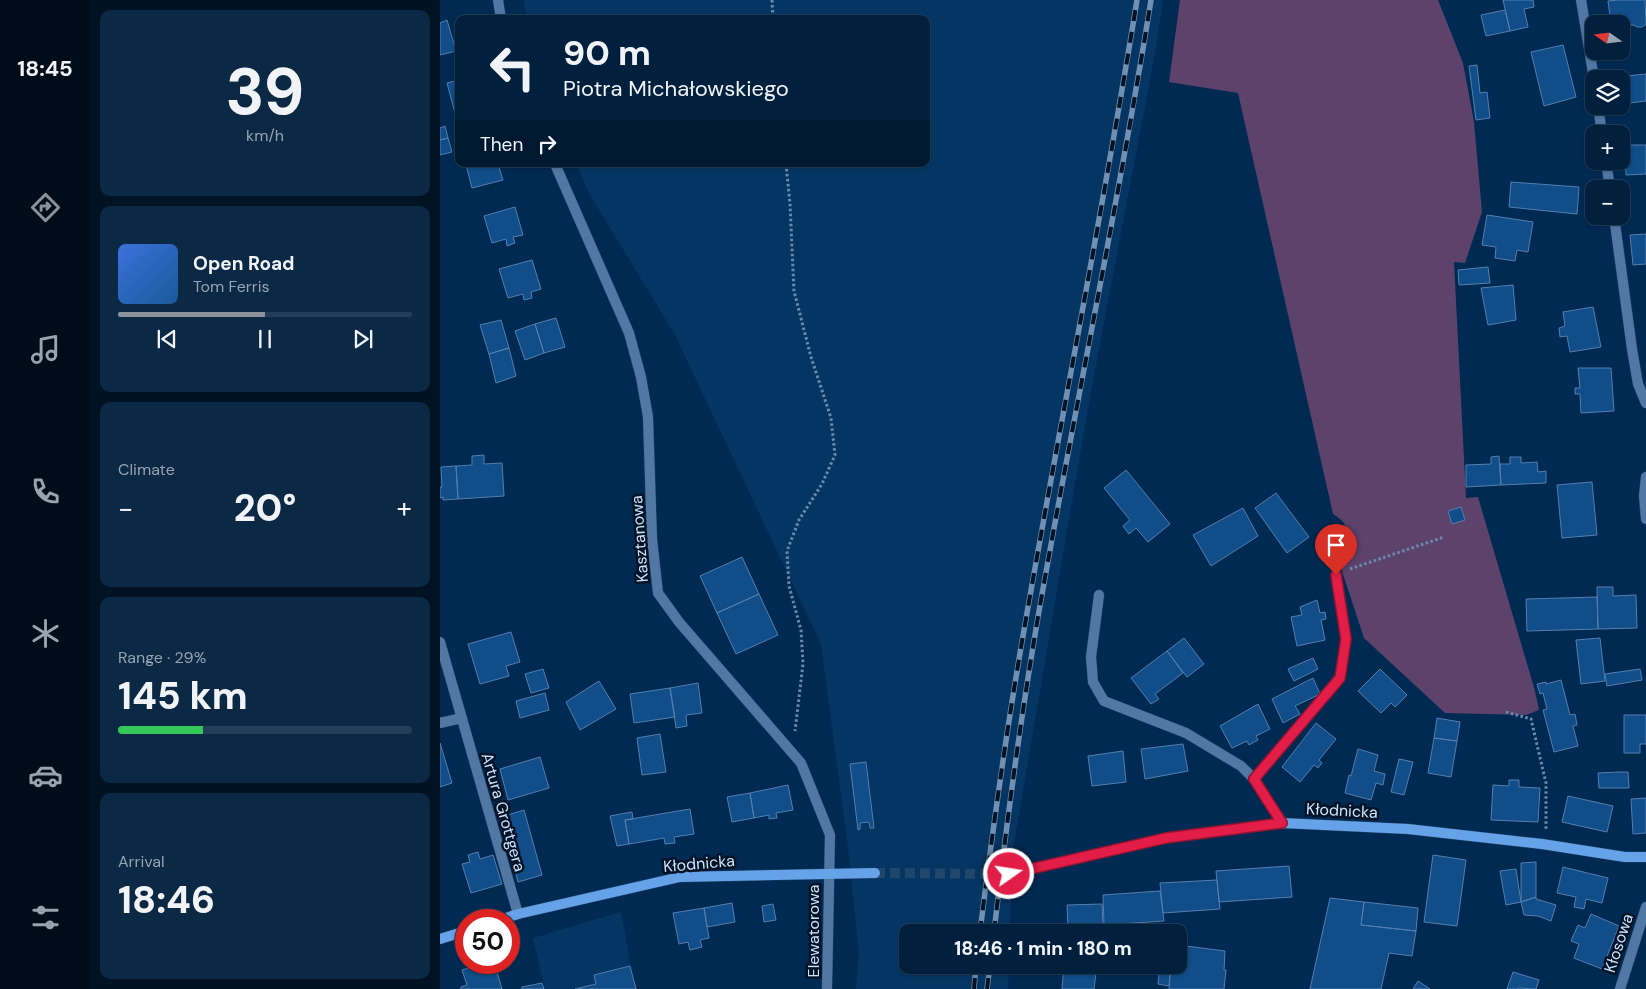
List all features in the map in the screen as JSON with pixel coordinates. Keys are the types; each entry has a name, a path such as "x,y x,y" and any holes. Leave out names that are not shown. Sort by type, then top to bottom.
{"main road":[{"name":"Kłodnicka","path":"1009,874 1166,838 1282,823 1408,829 1546,844 1624,857 1646,858"},
{"name":"Kłodnicka","path":"520,914 680,876 875,873"},
{"path":"440,939 455,934"}],"street":[{"path":"498,0 500,15"},
{"path":"1581,0 1593,70"},
{"name":"Kasztanowa","path":"556,167 629,334 641,377 648,417 652,540 658,593 679,622 801,763 830,835 828,873"},
{"path":"1615,225 1638,384 1646,403"},
{"path":"1646,478 1644,496 1646,519"},
{"path":"1254,779 1340,678 1346,639 1336,575"},
{"path":"1099,595 1091,656 1093,682 1104,700 1186,733 1241,766 1254,779 1282,823"},
{"name":"Artura Grottgera","path":"440,642 517,909"},
{"path":"440,723 462,718"},
{"name":"Elewatorowa","path":"828,873 828,989"},
{"name":"Kłosowa","path":"1620,989 1646,907"}],"path":[{"path":"772,0 773,15"},
{"path":"786,167 794,291 811,357 831,418 835,455 822,484 799,520 787,550 789,586 801,630 803,664 791,752"},
{"path":"1336,575 1362,564 1444,537"},
{"path":"1506,712 1531,719 1546,783 1546,844"}],"shaded area":[{"path":"524,0 1163,0 1156,48 1089,402 1012,855 1010,924 899,924 899,974 1009,974 1008,989 856,989 859,953 848,848 821,644 675,335 589,193 577,167 930,167 930,15 526,15"},
{"path":"1180,0 1438,0 1463,63 1474,122 1482,212 1465,263 1454,262 1466,498 1478,497 1539,710 1526,715 1445,713 1364,638 1337,556 1344,545 1345,526 1333,514 1238,93 1169,82"},
{"path":"621,912 635,989 545,989 533,938"}],"building":[{"path":"1503,0 1533,0 1534,7 1524,9 1528,27 1510,31"},
{"path":"1645,0 1646,24 1642,27 1630,25 1630,15 1610,15 1608,1"},
{"path":"1505,10 1510,31 1486,36 1481,15"},
{"path":"447,20 455,51 440,55 440,23"},
{"path":"1563,45 1576,97 1544,106 1531,52"},
{"path":"1477,65 1480,93 1487,92 1490,118 1476,120 1469,66"},
{"path":"1646,74 1646,101 1630,103 1630,76"},
{"path":"455,81 455,113 447,83"},
{"path":"445,126 448,138 440,140 440,128"},
{"path":"448,138 452,152 440,155 440,140"},
{"path":"1630,145 1646,145 1646,174 1626,175 1626,170 1630,170"},
{"path":"467,167 499,167 503,180 472,188"},
{"path":"1511,182 1579,187 1577,214 1509,207"},
{"path":"515,207 523,235 513,237 515,243 507,246 506,239 492,243 484,216"},
{"path":"1487,215 1533,222 1528,252 1517,250 1515,261 1495,258 1496,247 1482,245"},
{"path":"1646,234 1646,264 1633,265 1630,235"},
{"path":"532,260 541,289 531,292 532,298 524,300 523,294 508,298 499,269"},
{"path":"1488,267 1490,283 1459,285 1458,270"},
{"path":"1513,285 1516,320 1488,325 1481,288"},
{"path":"1593,307 1601,347 1570,352 1567,336 1560,337 1559,328 1565,326 1563,312"},
{"path":"556,318 565,347 544,353 535,324"},
{"path":"501,320 509,348 489,354 480,325"},
{"path":"535,324 544,353 525,360 515,331"},
{"path":"509,348 516,376 496,383 489,354"},
{"path":"1578,368 1611,368 1614,411 1581,413 1580,394 1575,394 1575,388 1580,388"},
{"path":"484,455 484,464 502,463 504,496 458,499 456,466 472,465 472,456"},
{"path":"1499,456 1501,485 1466,487 1466,465 1491,464 1491,457"},
{"path":"1510,457 1521,457 1521,463 1537,462 1538,472 1546,471 1546,483 1501,485 1500,464 1510,464"},
{"path":"456,466 458,499 443,500 443,497 440,498 440,487 442,487 441,467"},
{"path":"1126,470 1170,524 1148,542 1136,528 1129,534 1123,526 1130,520 1104,488"},
{"path":"1592,482 1597,535 1562,538 1557,485"},
{"path":"1276,493 1309,537 1287,553 1255,508"},
{"path":"1461,507 1465,520 1452,524 1448,511"},
{"path":"1243,508 1258,536 1211,566 1193,535"},
{"path":"742,557 759,594 717,613 700,576"},
{"path":"1597,587 1613,587 1613,596 1636,595 1637,628 1598,629"},
{"path":"759,594 778,635 736,654 717,613"},
{"path":"1597,597 1598,629 1527,631 1526,599"},
{"path":"1317,600 1320,613 1325,612 1326,619 1321,620 1325,640 1297,646 1291,617 1302,615 1300,607"},
{"path":"511,632 520,662 506,666 509,676 480,684 468,644"},
{"path":"1184,638 1204,664 1187,677 1167,651"},
{"path":"1600,638 1605,681 1581,684 1576,640"},
{"path":"1167,651 1183,673 1155,694 1159,699 1151,704 1131,678"},
{"path":"1313,658 1318,669 1294,681 1288,669"},
{"path":"543,669 549,688 531,693 525,674"},
{"path":"1380,669 1407,695 1395,707 1391,703 1381,713 1358,691"},
{"path":"1640,669 1642,680 1607,686 1605,674"},
{"path":"1313,678 1320,694 1295,706 1300,714 1283,723 1272,699"},
{"path":"1561,680 1570,715 1575,714 1577,725 1573,726 1578,746 1554,752 1543,710 1547,709 1543,693 1540,694 1537,684"},
{"path":"599,681 616,709 580,730 566,702"},
{"path":"698,683 702,713 686,715 687,726 676,728 670,688"},
{"path":"670,688 675,717 634,723 630,694"},
{"path":"545,693 549,710 520,718 516,701"},
{"path":"1258,704 1270,729 1256,736 1258,740 1249,745 1247,741 1232,748 1220,726"},
{"path":"1624,715 1646,715 1646,744 1640,744 1640,753 1624,753"},
{"path":"1437,718 1460,722 1457,741 1434,738"},
{"path":"1316,723 1336,739 1319,760 1322,763 1318,768 1314,765 1300,782 1282,767"},
{"path":"660,734 666,772 642,775 637,738"},
{"path":"1434,738 1457,741 1451,777 1428,773"},
{"path":"440,743 452,783 440,787"},
{"path":"1183,744 1188,771 1145,779 1141,749"},
{"path":"1358,749 1378,755 1374,771 1385,774 1383,785 1376,783 1371,800 1345,793"},
{"path":"1123,751 1126,782 1092,786 1088,756"},
{"path":"540,757 549,788 508,800 500,769"},
{"path":"1399,759 1413,762 1404,795 1391,792"},
{"path":"866,762 874,828 870,828 869,822 860,823 860,829 858,830 850,764"},
{"path":"1628,772 1629,788 1599,788 1598,773"},
{"path":"1509,780 1519,780 1519,787 1540,788 1538,822 1491,820 1493,785 1509,786"},
{"path":"788,785 793,810 776,813 777,818 769,819 769,815 754,818 750,793"},
{"path":"750,793 754,818 732,822 727,797"},
{"path":"1568,796 1613,806 1607,832 1562,822"},
{"path":"1646,798 1646,833 1633,834 1631,799"},
{"path":"690,809 694,834 674,837 675,843 665,844 664,838 629,844 625,820"},
{"path":"524,810 542,875 518,882 501,817"},
{"path":"632,812 633,819 625,820 629,844 617,846 610,816"},
{"path":"478,852 480,859 493,855 502,884 471,893 462,864 470,862 468,855"},
{"path":"1433,855 1466,860 1457,926 1424,922"},
{"path":"1536,862 1536,897 1521,902 1521,863"},
{"path":"1289,866 1292,897 1219,902 1216,871"},
{"path":"1563,867 1608,878 1602,903 1586,899 1584,909 1574,907 1576,897 1557,893"},
{"path":"1516,869 1521,902 1506,905 1500,871"},
{"path":"1217,880 1220,909 1163,913 1160,883"},
{"path":"1160,891 1164,921 1104,924 1103,895"},
{"path":"1536,897 1536,899 1556,905 1551,921 1538,916 1524,915 1521,902"},
{"path":"1330,898 1364,902 1361,925 1416,931 1412,956 1389,953 1381,989 1310,989"},
{"path":"1364,902 1418,908 1416,931 1361,925"},
{"path":"732,903 735,922 707,927 704,908"},
{"path":"773,904 776,920 764,922 762,906"},
{"path":"1102,904 1103,924 1068,924 1067,905"},
{"path":"704,908 709,938 700,940 702,947 690,950 688,942 679,944 673,913"},
{"path":"1591,914 1619,926 1602,969 1574,958 1579,944 1571,941 1578,925 1585,928"},
{"path":"1187,946 1225,951 1224,989 1169,989 1170,974 1187,974"},
{"path":"630,966 636,989 575,989 596,984 594,975"},
{"path":"1513,972 1539,980 1536,989 1507,989"},
{"path":"463,974 498,974 502,989 461,989 461,987 467,985"},
{"path":"1063,974 1096,974 1094,989 1062,989"},
{"path":"1159,974 1170,974 1169,986 1158,984"},
{"path":"1418,981 1430,989 1413,989"},
{"path":"542,983 544,989 522,989 522,987"}],"tunnel":[{"path":"875,873 1009,874"}],"railway":[{"path":"981,924 1001,772 1020,653 1137,0"},
{"path":"995,924 1025,696 1038,617 1151,0"},
{"path":"974,989 975,974"},
{"path":"987,989 989,974"}],"route":[{"path":"1009,874 1166,838 1282,823 1254,779 1340,678 1346,639 1336,575"}]}
